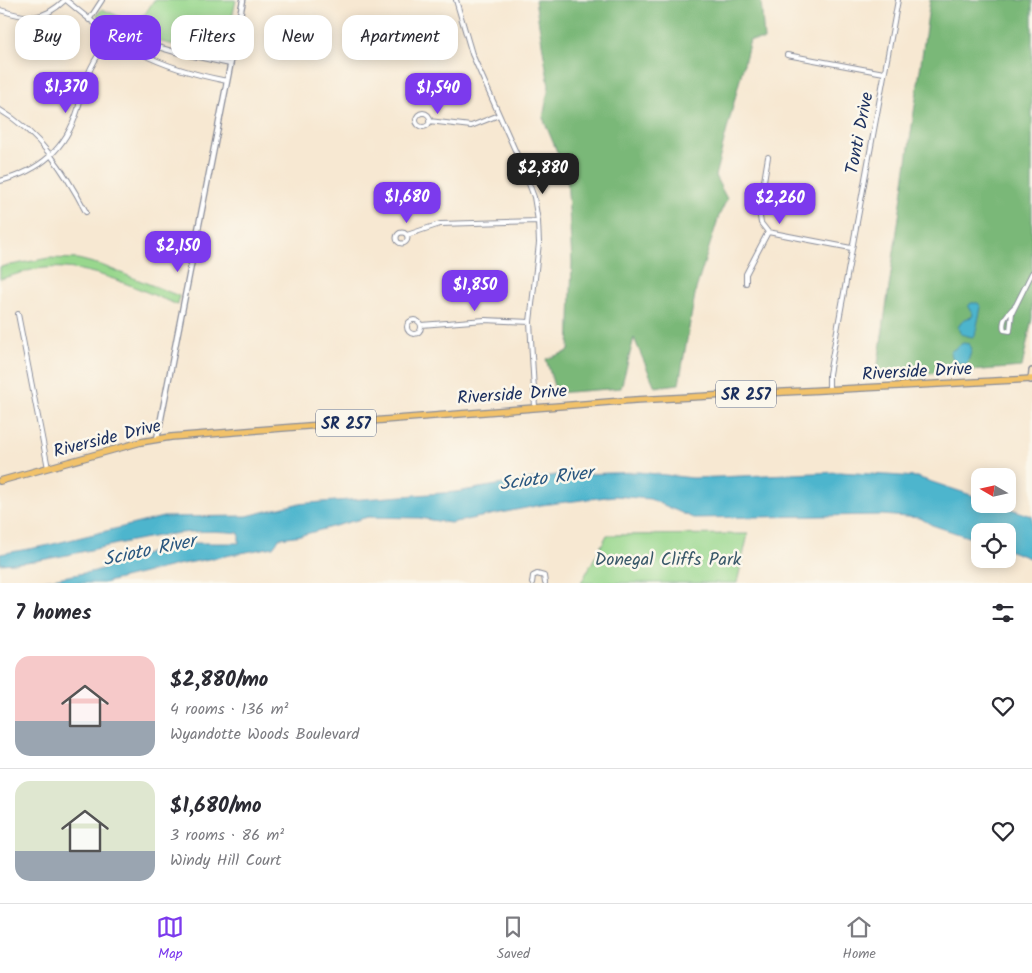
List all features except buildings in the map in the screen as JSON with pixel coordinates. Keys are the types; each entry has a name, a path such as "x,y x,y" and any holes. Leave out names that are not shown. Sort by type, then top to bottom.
{"main road":[{"path":"1031,379 1032,371"},
{"name":"Riverside Drive","path":"0,481 157,439 535,407 1031,379"}],"street":[{"path":"0,10 30,18 56,8 65,0 89,20 102,0"},
{"path":"157,439 243,0"},
{"path":"456,0 472,54 531,190 538,220 539,243 530,322 535,407"},
{"name":"Tonti Drive","path":"829,390 829,374 851,248 898,0"},
{"path":"161,48 230,64"},
{"path":"787,56 884,73"},
{"path":"0,181 21,176 37,167 52,155 71,127 88,73 96,60"},
{"path":"153,60 168,67 227,82"},
{"path":"0,110 15,119 52,155 69,180 86,212"},
{"path":"429,121 471,126 499,115"},
{"path":"768,157 759,211 760,223 768,232 851,248"},
{"path":"407,235 440,224 538,220"},
{"path":"746,283 746,274 768,232"},
{"path":"1015,306 1006,314 1003,325 1004,330 1010,330 1015,306 1032,273"},
{"path":"18,314 48,468"},
{"path":"421,325 485,320 530,322"},
{"path":"532,583 533,576 537,574 544,576 545,583"}],"green space":[{"path":"154,0 236,0 233,15 171,15 171,44 161,41 161,15 142,15 145,14"},
{"path":"535,0 761,0 764,40 750,40 715,176 727,199 719,216 696,289 679,384 655,387 634,338 621,388 556,393 546,359 569,351 572,262 567,176 543,118 549,86"},
{"path":"930,0 1032,0 1032,318 1022,367 876,378"},
{"path":"102,9 116,15 97,15"},
{"path":"49,258 78,259 101,265 179,296 178,305 130,285 79,270 45,268 0,279 0,267"},
{"name":"Donegal Cliffs Park","path":"748,534 737,583 581,583 607,535"}],"water":[{"path":"971,303 978,303 981,307 975,335 972,337 961,334 958,327 964,319 972,317 973,314 968,307"},
{"path":"963,343 969,344 972,349 967,364 957,361 950,352"},
{"name":"Scioto River","path":"638,472 693,478 839,472 917,477 971,495 971,513 1016,513 1016,511 1032,516 1032,559 1016,553 1016,523 971,523 971,538 932,525 920,518 882,515 693,518 650,499 615,496 541,505 450,523 419,518 368,517 302,535 280,538 273,547 177,565 103,583 30,583 95,571 180,543 239,543 239,533 215,531 166,535 40,560 0,564 0,554 45,546 163,517 247,516 296,504 456,492 556,475"}]}
